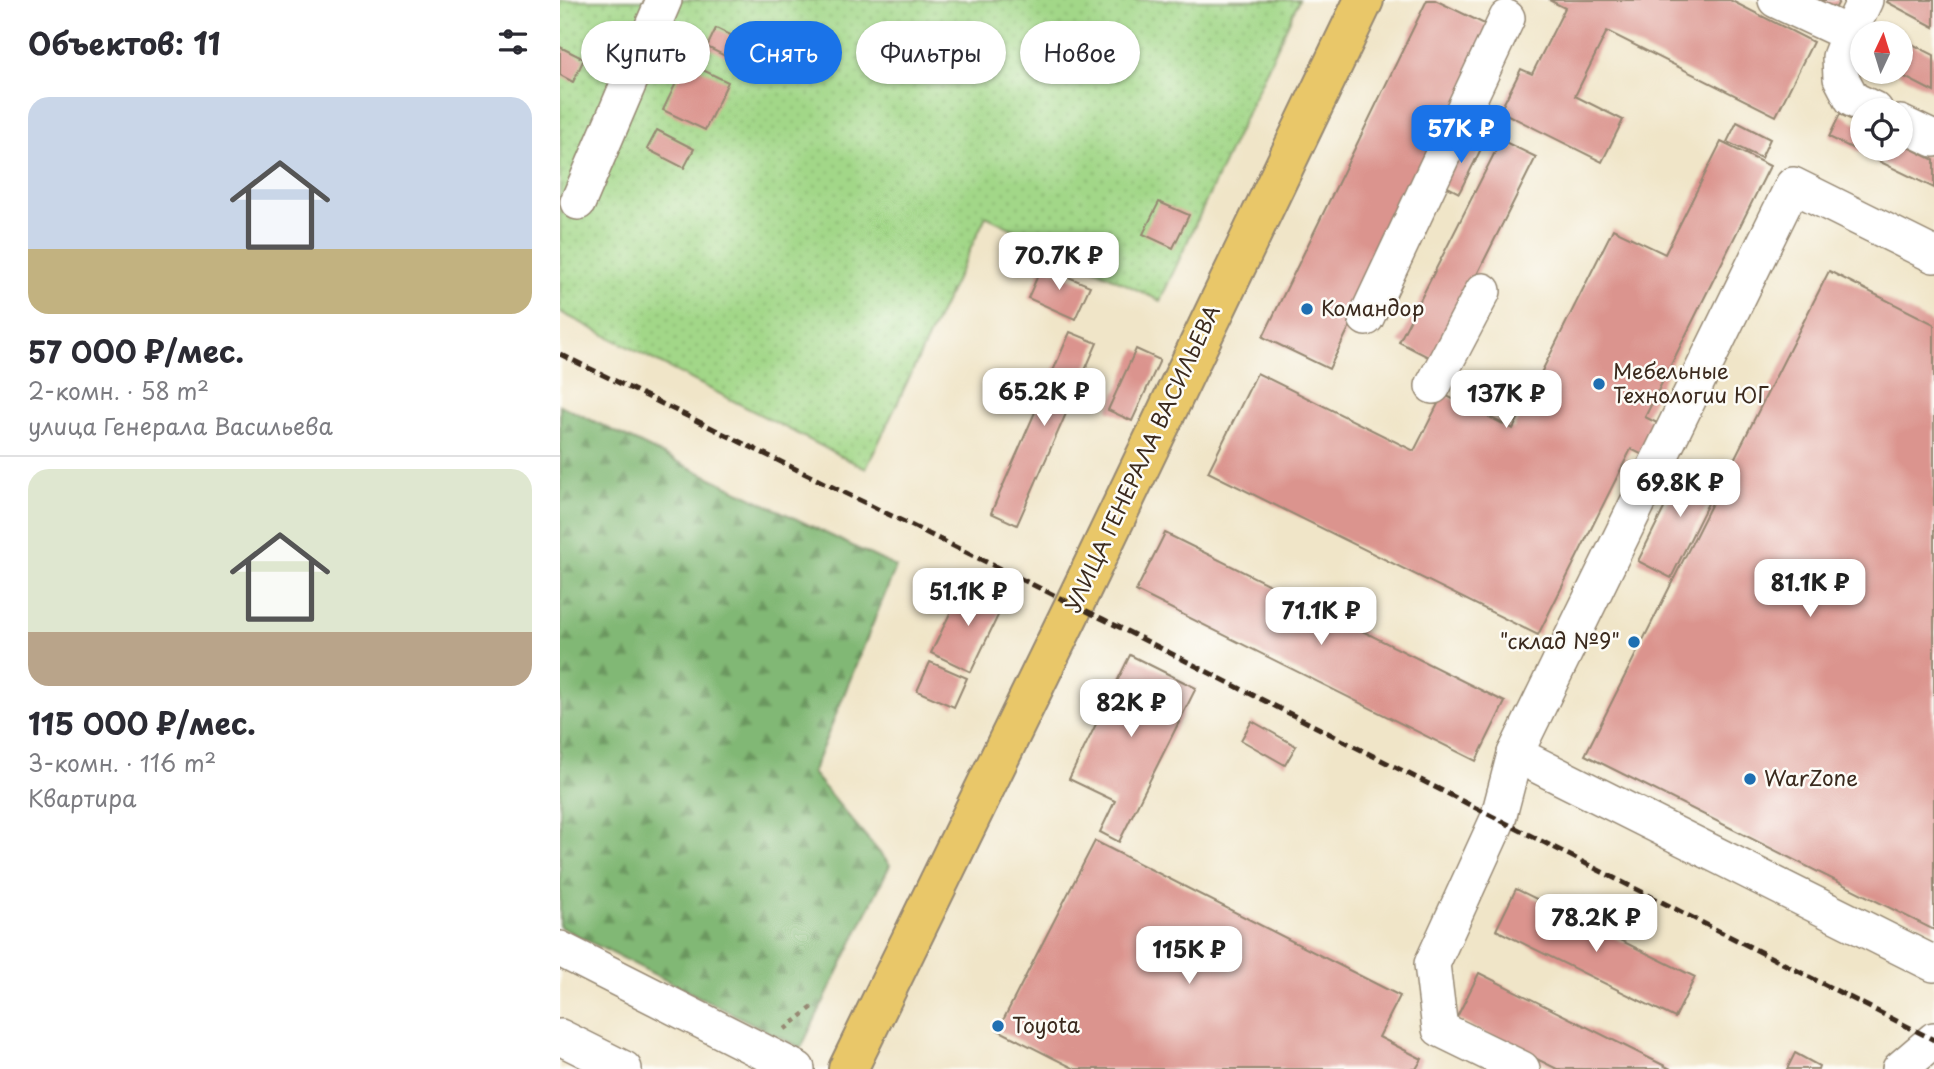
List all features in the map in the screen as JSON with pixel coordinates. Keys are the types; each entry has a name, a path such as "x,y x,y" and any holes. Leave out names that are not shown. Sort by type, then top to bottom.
{"main road":[{"name":"УЛИЦА ГЕНЕРАЛА ВАСИЛЬЕВА","path":"848,1069 1068,617 1358,4"}],"street":[{"path":"578,202 664,0"},
{"path":"1776,0 1849,34"},
{"path":"1851,98 1841,78 1840,57 1865,0"},
{"path":"1366,318 1507,18"},
{"path":"1913,129 1934,139"},
{"path":"1522,1069 1440,1029 1432,964 1498,819 1515,754 1793,184 1934,255"},
{"path":"1433,386 1482,292"},
{"path":"1515,754 1934,964"},
{"path":"560,949 797,1069"},
{"path":"560,1037 624,1069"},
{"path":"1900,1069 1934,1040"}],"path":[{"path":"783,1031 814,1006"}],"green space":[{"path":"560,0 1299,0 1160,301 986,216 866,469 560,312"},
{"path":"560,405 896,567 812,773 890,865 801,1048 560,927"}],"building":[{"path":"1427,0 1435,0 1495,29 1329,369 1263,337"},
{"path":"1549,0 1730,0 1813,42 1776,116 1607,31 1575,96 1623,120 1602,162 1500,111 1521,69 1532,74 1565,8"},
{"path":"1817,0 1840,0 1835,9"},
{"path":"1934,0 1934,27 1887,2"},
{"path":"716,28 724,32 724,56 710,48 710,41"},
{"path":"1913,44 1934,55 1934,92 1913,81"},
{"path":"560,47 581,58 581,65 573,82 560,75"},
{"path":"710,73 727,84 705,130 663,110 675,84 710,84"},
{"path":"1840,114 1850,119 1850,147 1829,137"},
{"path":"1737,122 1770,139 1761,158 1727,142"},
{"path":"657,130 694,149 684,168 647,149"},
{"path":"1463,137 1482,147 1459,193 1440,183"},
{"path":"1501,140 1536,157 1434,360 1399,342"},
{"name":"Мебельные Технологии ЮГ","path":"1721,142 1770,166 1645,417 1667,428 1651,459 1631,449 1538,635 1208,472 1257,373 1414,451 1443,394 1513,429 1613,229 1665,254"},
{"path":"1913,150 1934,160 1934,188 1878,161 1913,161"},
{"path":"1159,202 1189,215 1173,248 1143,234"},
{"path":"1042,266 1090,286 1075,319 1028,298"},
{"path":"1829,271 1934,324 1934,930 1585,755"},
{"path":"1070,332 1097,343 1017,525 991,513"},
{"path":"1136,349 1160,360 1132,421 1108,410"},
{"path":"1688,460 1721,477 1671,578 1638,561"},
{"path":"1165,533 1505,702 1476,761 1136,591"},
{"path":"964,584 1004,603 971,672 931,653"},
{"path":"1130,655 1196,688 1119,842 1100,832 1115,801 1069,779"},
{"path":"930,662 967,678 954,707 917,691"},
{"path":"1252,721 1296,746 1285,765 1241,740"},
{"path":"1095,841 1400,996 1379,1037 1422,1059 1416,1069 1075,1069 998,1030"},
{"path":"1516,889 1695,977 1675,1018 1496,930"},
{"path":"1479,973 1671,1069 1557,1069 1456,1019"},
{"path":"1795,1053 1819,1066 1818,1069 1787,1069"}],"railway":[{"path":"560,354 1103,619 1934,1040"}],"place":[{"name":"Командор","path":"1307,309"},
{"name":"Мебельные Технологии ЮГ","path":"1599,384"},
{"name":"\"склад №9\"","path":"1634,642"},
{"name":"WarZone","path":"1750,779"},
{"name":"Toyota","path":"998,1026"}]}
